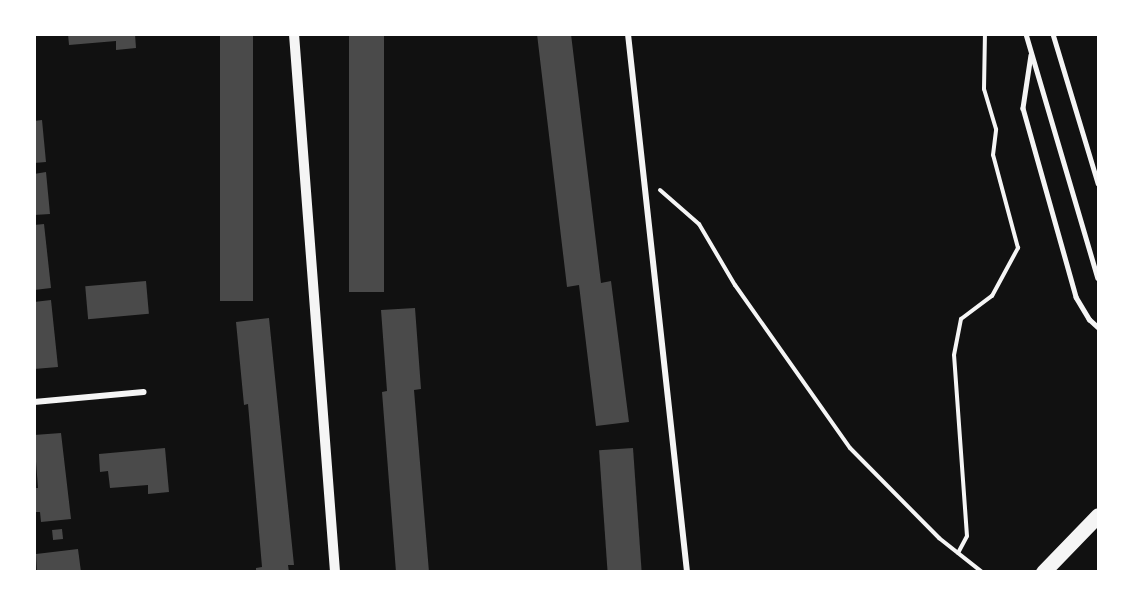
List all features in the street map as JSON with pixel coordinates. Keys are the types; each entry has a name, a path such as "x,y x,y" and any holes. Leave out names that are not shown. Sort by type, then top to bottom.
{"main road":[{"path":"1043,572 1098,515"}],"street":[{"path":"294,34 335,572"},
{"path":"628,34 687,572"},
{"path":"34,402 144,393"}],"lane":[{"path":"1026,34 1098,278"},
{"path":"1053,34 1098,183"},
{"path":"1031,55 1023,108 1076,297 1085,314 1098,327"}],"path":[{"path":"958,553 967,536 954,356 961,319 992,296 1018,248 993,155 996,129 984,89 985,34"},
{"path":"645,177 699,224 735,285 850,448 958,553 982,572"}],"building":[{"path":"68,34 135,34 136,48 116,50 116,41 69,45"},
{"path":"220,34 253,34 253,301 220,301"},
{"path":"349,34 384,34 384,292 349,292"},
{"path":"537,34 571,34 601,283 611,281 629,422 596,426 579,285 567,287"},
{"path":"42,120 46,162 34,163 34,121"},
{"path":"46,172 50,214 34,215 34,174"},
{"path":"44,224 51,288 34,290 34,225"},
{"path":"146,281 149,314 88,319 85,286"},
{"path":"51,300 58,367 34,369 34,302"},
{"path":"415,308 421,389 414,390 429,572 396,572 382,392 387,391 381,310"},
{"path":"269,318 294,565 288,565 289,572 256,572 256,568 262,567 248,404 244,405 236,322"},
{"path":"61,433 71,519 41,522 40,512 34,512 34,488 38,488 34,435"},
{"path":"165,448 169,492 148,494 148,485 110,488 108,471 100,472 99,454"},
{"path":"633,448 642,572 608,572 599,450"},
{"path":"62,529 63,539 53,540 52,530"},
{"path":"78,549 81,572 37,572 36,554"}]}
